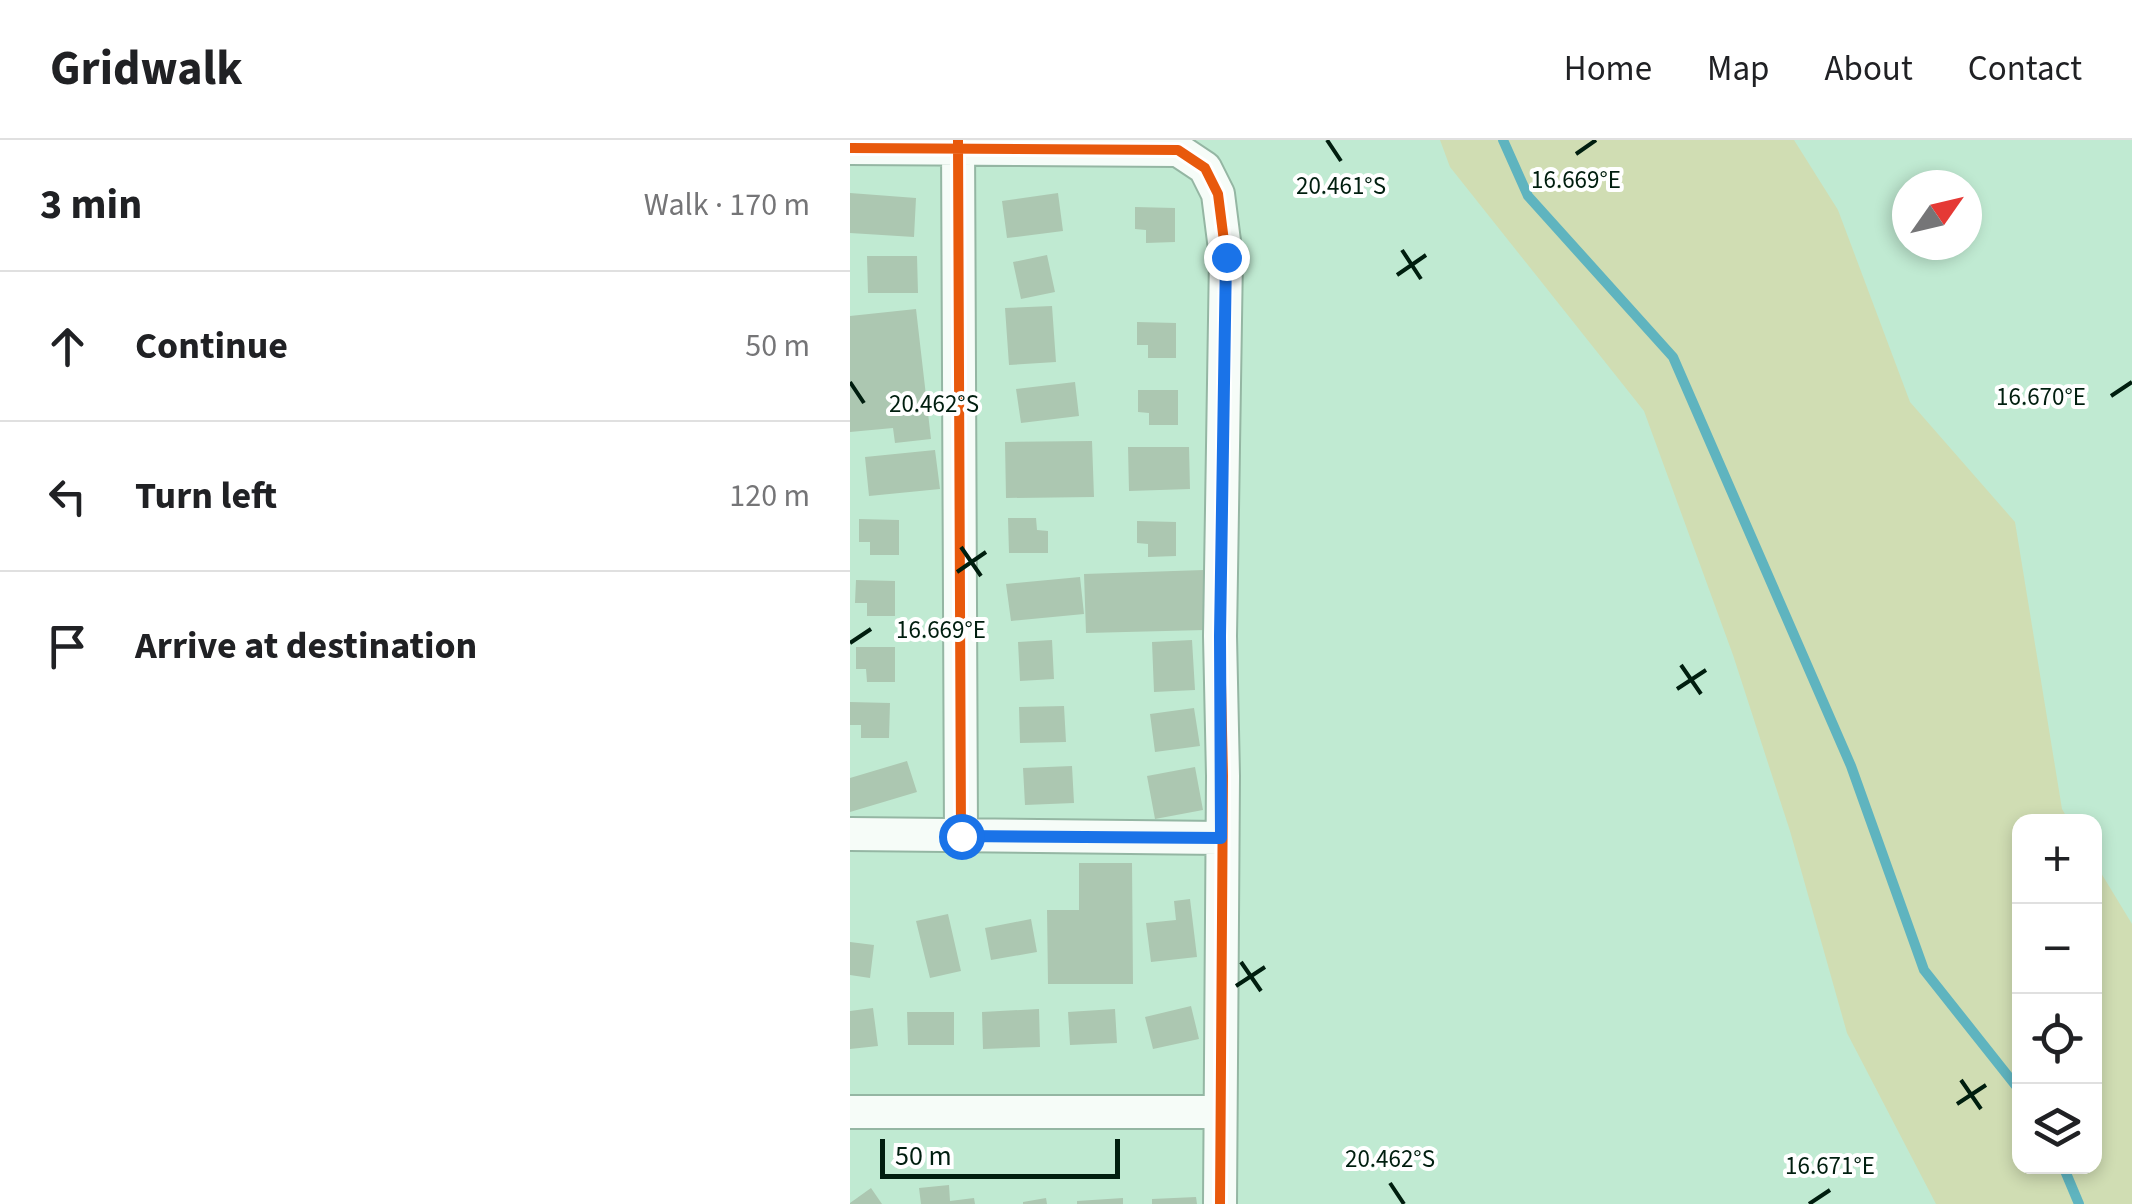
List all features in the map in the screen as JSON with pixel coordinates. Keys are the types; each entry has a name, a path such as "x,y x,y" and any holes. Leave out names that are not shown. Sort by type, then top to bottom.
{"street":[{"path":"958,144 961,836"},
{"path":"850,148 958,144 1178,150 1205,168 1218,194 1226,257 1220,636 1220,1204"},
{"path":"850,834 1221,838"},
{"path":"850,1112 1220,1112"}],"green space":[{"path":"1440,140 1794,140 1838,210 1910,402 2015,522 2065,814 2012,814 2012,1174 2102,1174 2102,875 2132,924 2132,1204 1936,1204 1847,1033 1790,831 1733,655 1644,411 1450,167"}],"building":[{"path":"850,193 916,198 914,237 850,233"},
{"path":"1058,193 1063,231 1007,238 1002,201"},
{"path":"1135,207 1175,208 1175,242 1146,243 1146,230 1135,229"},
{"path":"1047,255 1055,292 1021,299 1013,262"},
{"path":"867,256 917,256 918,293 868,293"},
{"path":"1052,306 1056,362 1009,365 1005,308"},
{"path":"916,309 931,439 895,443 893,428 850,432 850,316"},
{"path":"1137,322 1176,323 1176,358 1148,358 1148,345 1137,345"},
{"path":"1075,382 1079,416 1021,423 1016,389"},
{"path":"1138,390 1178,390 1178,425 1149,425 1149,413 1138,412"},
{"path":"1092,441 1094,497 1006,498 1005,442"},
{"path":"1128,447 1189,447 1190,489 1129,491"},
{"path":"935,450 940,489 869,496 865,457"},
{"path":"1008,518 1036,518 1037,530 1048,531 1048,553 1009,553"},
{"path":"859,519 899,520 899,555 870,555 870,542 859,542"},
{"path":"1137,521 1176,522 1176,556 1148,557 1148,544 1137,543"},
{"path":"1204,570 1205,630 1086,633 1084,574"},
{"path":"1080,577 1084,614 1011,621 1006,584"},
{"path":"856,580 895,581 895,616 867,616 867,603 855,603"},
{"path":"1052,640 1054,679 1020,681 1018,642"},
{"path":"1192,640 1195,690 1154,692 1152,642"},
{"path":"856,647 895,647 895,682 867,682 866,669 856,669"},
{"path":"850,702 890,703 889,738 861,738 861,725 850,725"},
{"path":"1064,706 1066,742 1020,743 1019,707"},
{"path":"1194,708 1200,746 1155,752 1150,714"},
{"path":"907,761 917,792 850,812 850,778"},
{"path":"1072,766 1074,803 1025,805 1023,768"},
{"path":"1195,767 1203,810 1155,819 1147,776"},
{"path":"1079,863 1132,863 1133,984 1048,984 1047,910 1079,910"},
{"path":"1190,899 1197,957 1151,962 1146,923 1176,920 1174,901"},
{"path":"948,914 961,971 930,978 916,921"},
{"path":"1031,919 1037,952 991,960 985,928"},
{"path":"850,942 874,945 870,978 850,975"},
{"path":"1191,1006 1199,1039 1153,1049 1145,1017"},
{"path":"873,1008 878,1046 850,1049 850,1011"},
{"path":"1039,1009 1040,1047 983,1049 982,1012"},
{"path":"1115,1009 1117,1043 1070,1045 1068,1012"},
{"path":"907,1012 954,1012 954,1045 908,1045"},
{"path":"949,1185 950,1201 974,1198 975,1204 921,1204 919,1188"},
{"path":"871,1188 882,1204 850,1204 850,1203"},
{"path":"1196,1197 1197,1204 1152,1204 1152,1199"},
{"path":"1046,1198 1047,1204 1023,1204 1023,1202"},
{"path":"1123,1198 1123,1204 1077,1204 1077,1201"}],"waterway":[{"path":"1503,140 1528,196 1673,357 1851,766 1924,970 2014,1084"},
{"path":"2066,1174 2079,1204"}],"cycle path":[{"path":"958,140 961,836"},
{"path":"850,148 1178,150 1205,168 1218,194 1226,257 1220,636 1220,1204"}],"route":[{"path":"961,836 1221,838 1226,257"}]}
